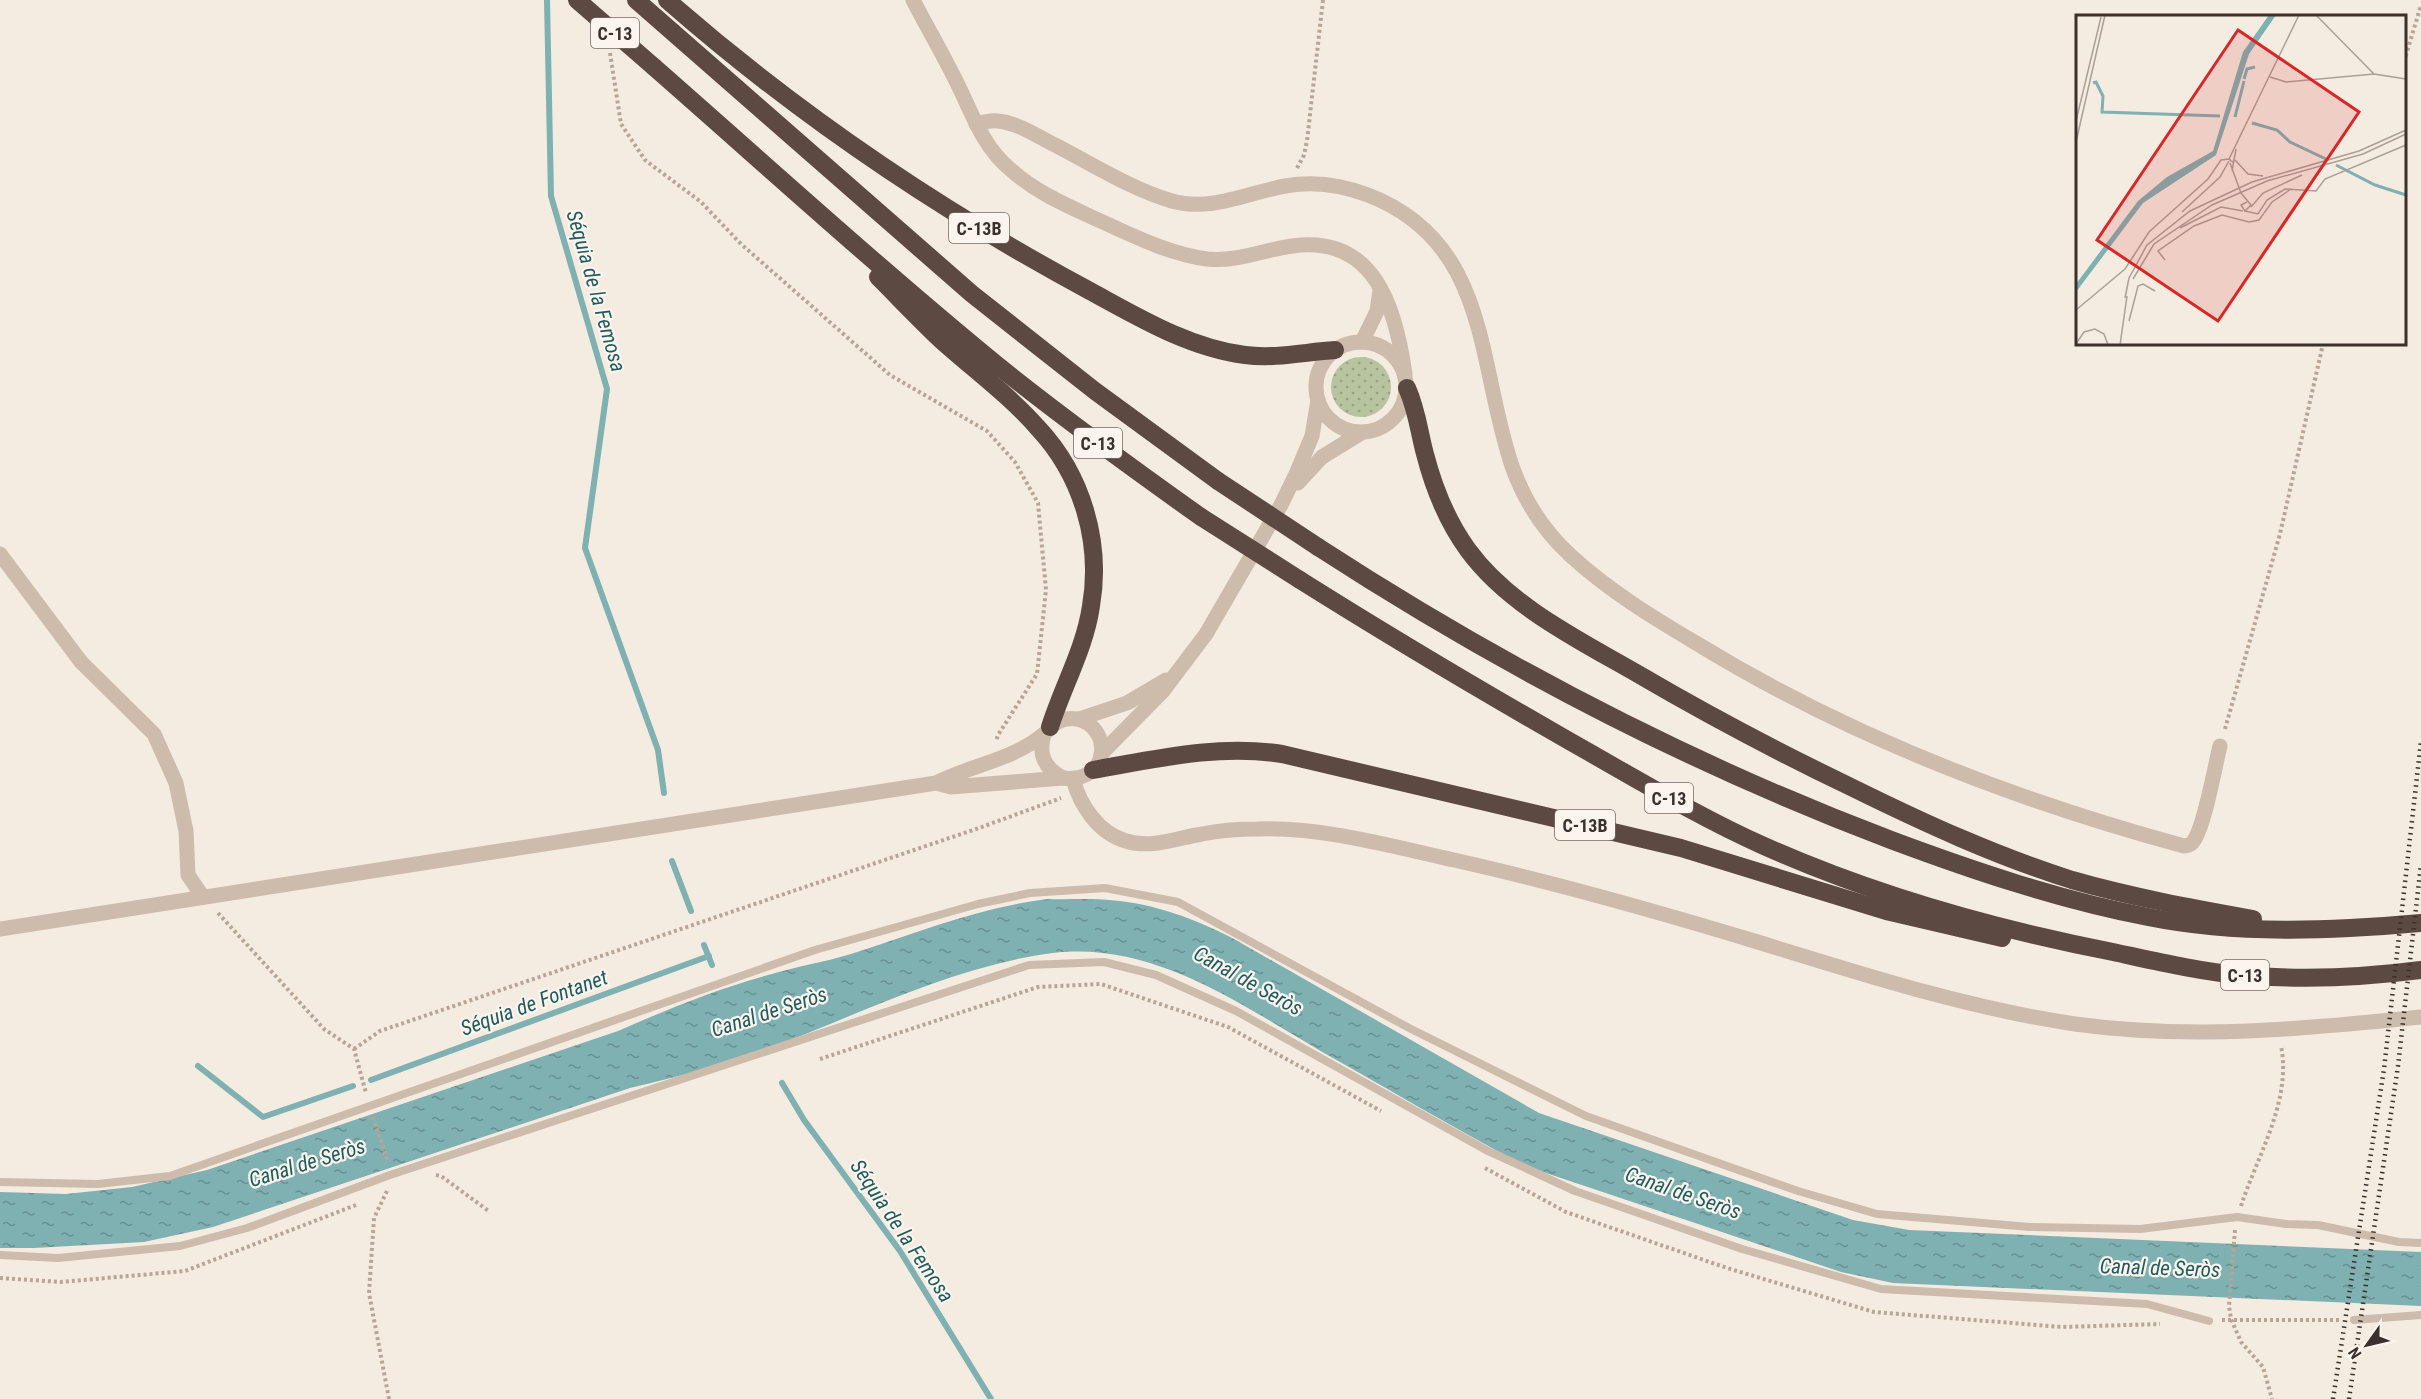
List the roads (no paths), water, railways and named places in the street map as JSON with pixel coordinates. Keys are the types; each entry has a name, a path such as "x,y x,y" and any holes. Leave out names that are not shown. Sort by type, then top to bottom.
{"highway":[{"name":"C-13","path":"577,0 997,365 1082,431 1201,517 1299,580 1501,701 1641,783 1726,828 1850,880 1983,922 2072,944 2237,975 2321,978 2373,976 2421,970"},
{"name":"C-13","path":"636,0 964,288 1044,353 1218,481 1318,548 1443,625 1579,699 1684,752 1850,824 1974,870 2069,898 2149,918 2243,928 2311,930 2421,923"},
{"name":"C-13B","path":"668,0 753,72 918,191 1011,247 1135,315 1185,338 1244,355 1276,356 1335,350"},
{"path":"807,202 939,338 1040,429 1074,484 1085,509 1094,546 1094,587 1087,625 1047,730"},
{"path":"1406,381 1415,405 1425,453 1440,501 1470,552 1511,594 1581,641 1786,755 1916,819 2001,856 2129,895 2311,930"},
{"name":"C-13B","path":"1097,762 1202,751 1244,750 1282,754 1681,848 1920,920 1992,937 2072,944"}],"street":[{"path":"914,0 976,124 999,159 1024,180 1060,203 1154,245 1193,256 1220,260 1245,258 1290,246 1315,244 1339,249 1358,260 1372,274 1388,300 1400,339 1406,381 1404,402 1393,420 1375,431 1361,433 1334,424 1324,413 1318,400 1316,386 1318,372 1335,350 1348,344 1362,342 1376,344 1389,351 1399,362 1406,381"},
{"path":"976,124 1002,121 1026,129 1127,182 1186,204 1214,204 1284,186 1315,184 1367,194 1402,213 1438,245 1454,265 1469,295 1506,447 1522,489 1540,520 1567,552 1602,582 1714,654 1795,699 1926,759 2056,807 2184,846 2194,841 2201,824 2220,746"},
{"path":"1362,342 1377,311 1380,290"},
{"path":"936,783 951,787 1071,783 1084,776 1163,691 1206,634 1281,505 1312,436 1318,400"},
{"path":"1281,505 1322,457 1361,433"},
{"path":"0,554 81,662 154,734 176,783 186,831 188,875 203,897"},
{"path":"1079,719 1138,697 1179,669"},
{"path":"0,929 936,783 949,776 992,762 1047,730 1058,721 1068,718 1079,719 1089,724 1097,732 1101,743 1097,762"},
{"path":"1047,730 1041,755 1046,765 1053,773 1071,783 1102,829 1122,841 1158,843 1229,830 1261,828 1290,829 1346,837 1574,888 1939,997 2077,1024 2170,1032 2271,1030 2421,1017"}],"lane":[{"path":"0,1182 98,1184 170,1176 814,950 978,904 1030,893 1105,888 1178,902 1409,1028 1586,1116 1809,1194 1877,1214 2030,1227 2140,1229 2237,1217 2286,1224 2318,1225 2399,1242 2421,1243"},
{"path":"0,1255 58,1258 180,1246 247,1228 390,1172 1029,965 1104,962 1156,975 1236,1011 1486,1150 1575,1191 1742,1249 1881,1289 2147,1304 2209,1321"},
{"path":"2354,1320 2421,1315"}],"water":[{"name":"Canal de Seròs","path":"1048,899 1125,902 1158,908 1205,925 1234,939 1539,1113 1853,1220 1909,1230 2421,1252 2421,1306 1893,1283 1841,1272 1518,1162 1261,1015 1195,980 1126,957 1090,952 1053,953 983,967 915,990 746,1057 630,1088 213,1227 144,1242 0,1248 0,1192 66,1194 132,1187 207,1170 618,1031 733,986 851,954 973,914"}],"waterway":[{"name":"Séquia de la Femosa","path":"547,0 551,196 607,389 585,548 658,750 664,793"},
{"name":"Séquia de la Femosa","path":"672,861 691,911"},
{"name":"Séquia de la Femosa","path":"704,945 712,965"},
{"name":"Séquia de Fontanet","path":"371,1080 709,956"},
{"name":"Séquia de Fontanet","path":"198,1066 263,1117 353,1086"},
{"name":"Séquia de la Femosa","path":"782,1083 804,1120 900,1251 991,1399"}],"railway":[{"path":"2333,1399 2384,1069 2421,741"},
{"path":"2349,1399 2398,1066 2421,864"}]}
